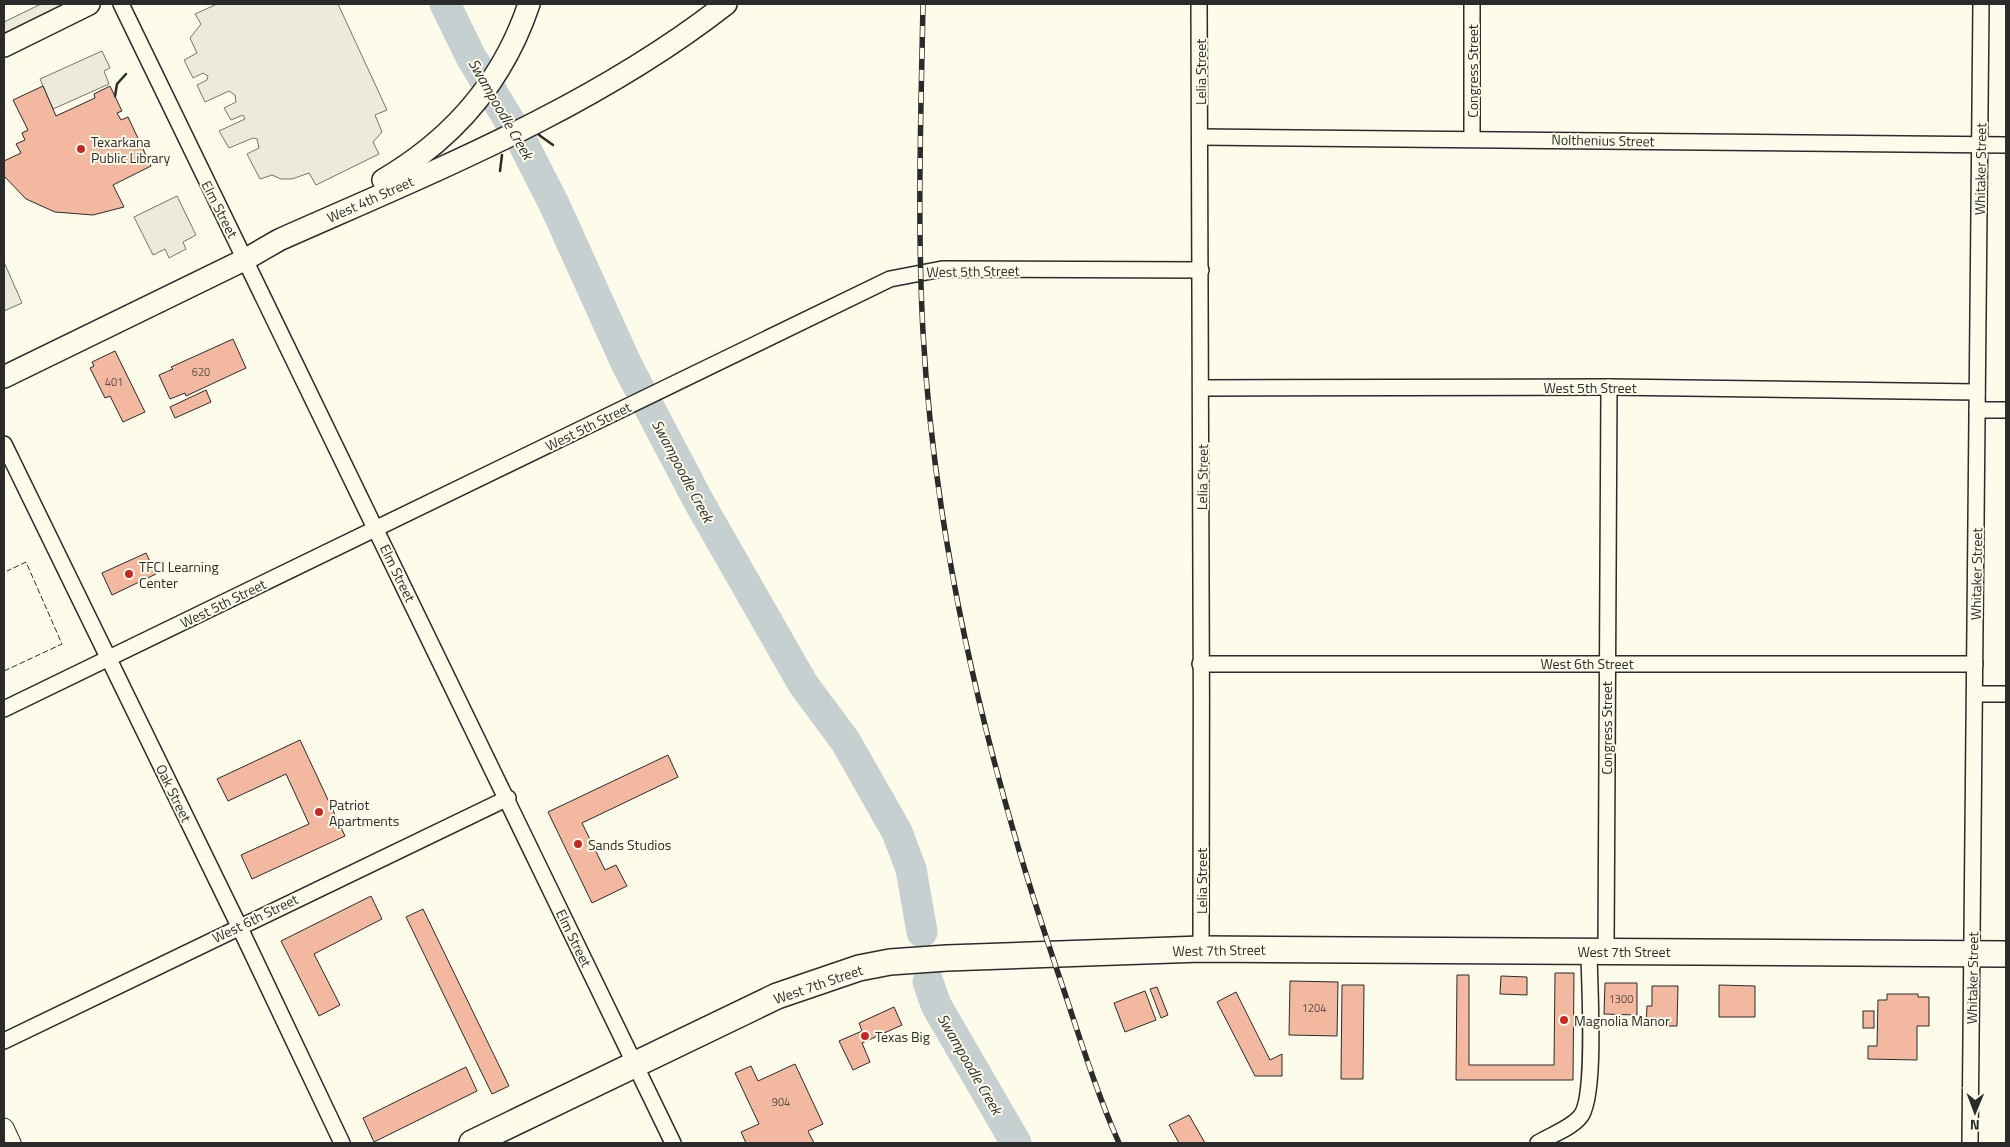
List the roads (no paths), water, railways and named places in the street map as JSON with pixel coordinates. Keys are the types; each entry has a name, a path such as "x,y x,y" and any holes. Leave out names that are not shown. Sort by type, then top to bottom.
{"main road":[{"path":"4,46 89,4"},
{"path":"336,214 369,190 415,161 459,122 486,89 515,39 529,4"},
{"name":"West 4th Street","path":"4,377 246,260 273,243 492,144 536,122 650,58 687,34 726,4"},
{"name":"West 7th Street","path":"472,1143 777,996 859,968 928,958 1201,949 2006,954"}],"street":[{"name":"Elm Street","path":"121,4 508,798 571,934 673,1143"},
{"name":"Lelia Street","path":"1199,4 1202,270 1201,949"},
{"name":"Congress Street","path":"1472,4 1472,138"},
{"name":"Whitaker Street","path":"1970,1143 1981,4"},
{"name":"Nolthenius Street","path":"1200,137 1472,138 2006,145"},
{"name":"West 5th Street","path":"4,709 890,279 942,269 1202,270"},
{"name":"Congress Street","path":"1538,1143 1580,1118 1587,1102 1590,1077 1597,950 1607,663 1609,387"},
{"name":"West 5th Street","path":"1202,388 1609,387 1977,392"},
{"path":"1977,410 2006,410"},
{"name":"Oak Street","path":"4,444 239,926 342,1143"},
{"name":"West 6th Street","path":"1200,664 1975,664"},
{"path":"1975,694 2006,694"},
{"name":"West 6th Street","path":"4,1041 239,926 508,798"},
{"path":"4,1128 11,1143"}],"waterway":[{"name":"Swampoodle Creek","path":"445,4 471,57 524,145 554,204 627,365 699,502 803,684 846,742 897,832 911,869 922,932"},
{"name":"Swampoodle Creek","path":"928,982 936,1005 1016,1143"}],"railway":[{"path":"923,4 920,209 923,332 929,413 939,494 952,574 968,654 1008,812 1056,967 1101,1100 1119,1143"}],"place":[{"name":"Texarkana Public Library","path":"81,149"},
{"name":"TFCI Learning Center","path":"129,574"},
{"name":"Patriot Apartments","path":"319,812"},
{"name":"Sands Studios","path":"578,844"},
{"name":"Magnolia Manor","path":"1564,1020"},
{"name":"Texas Big","path":"865,1036"}]}
